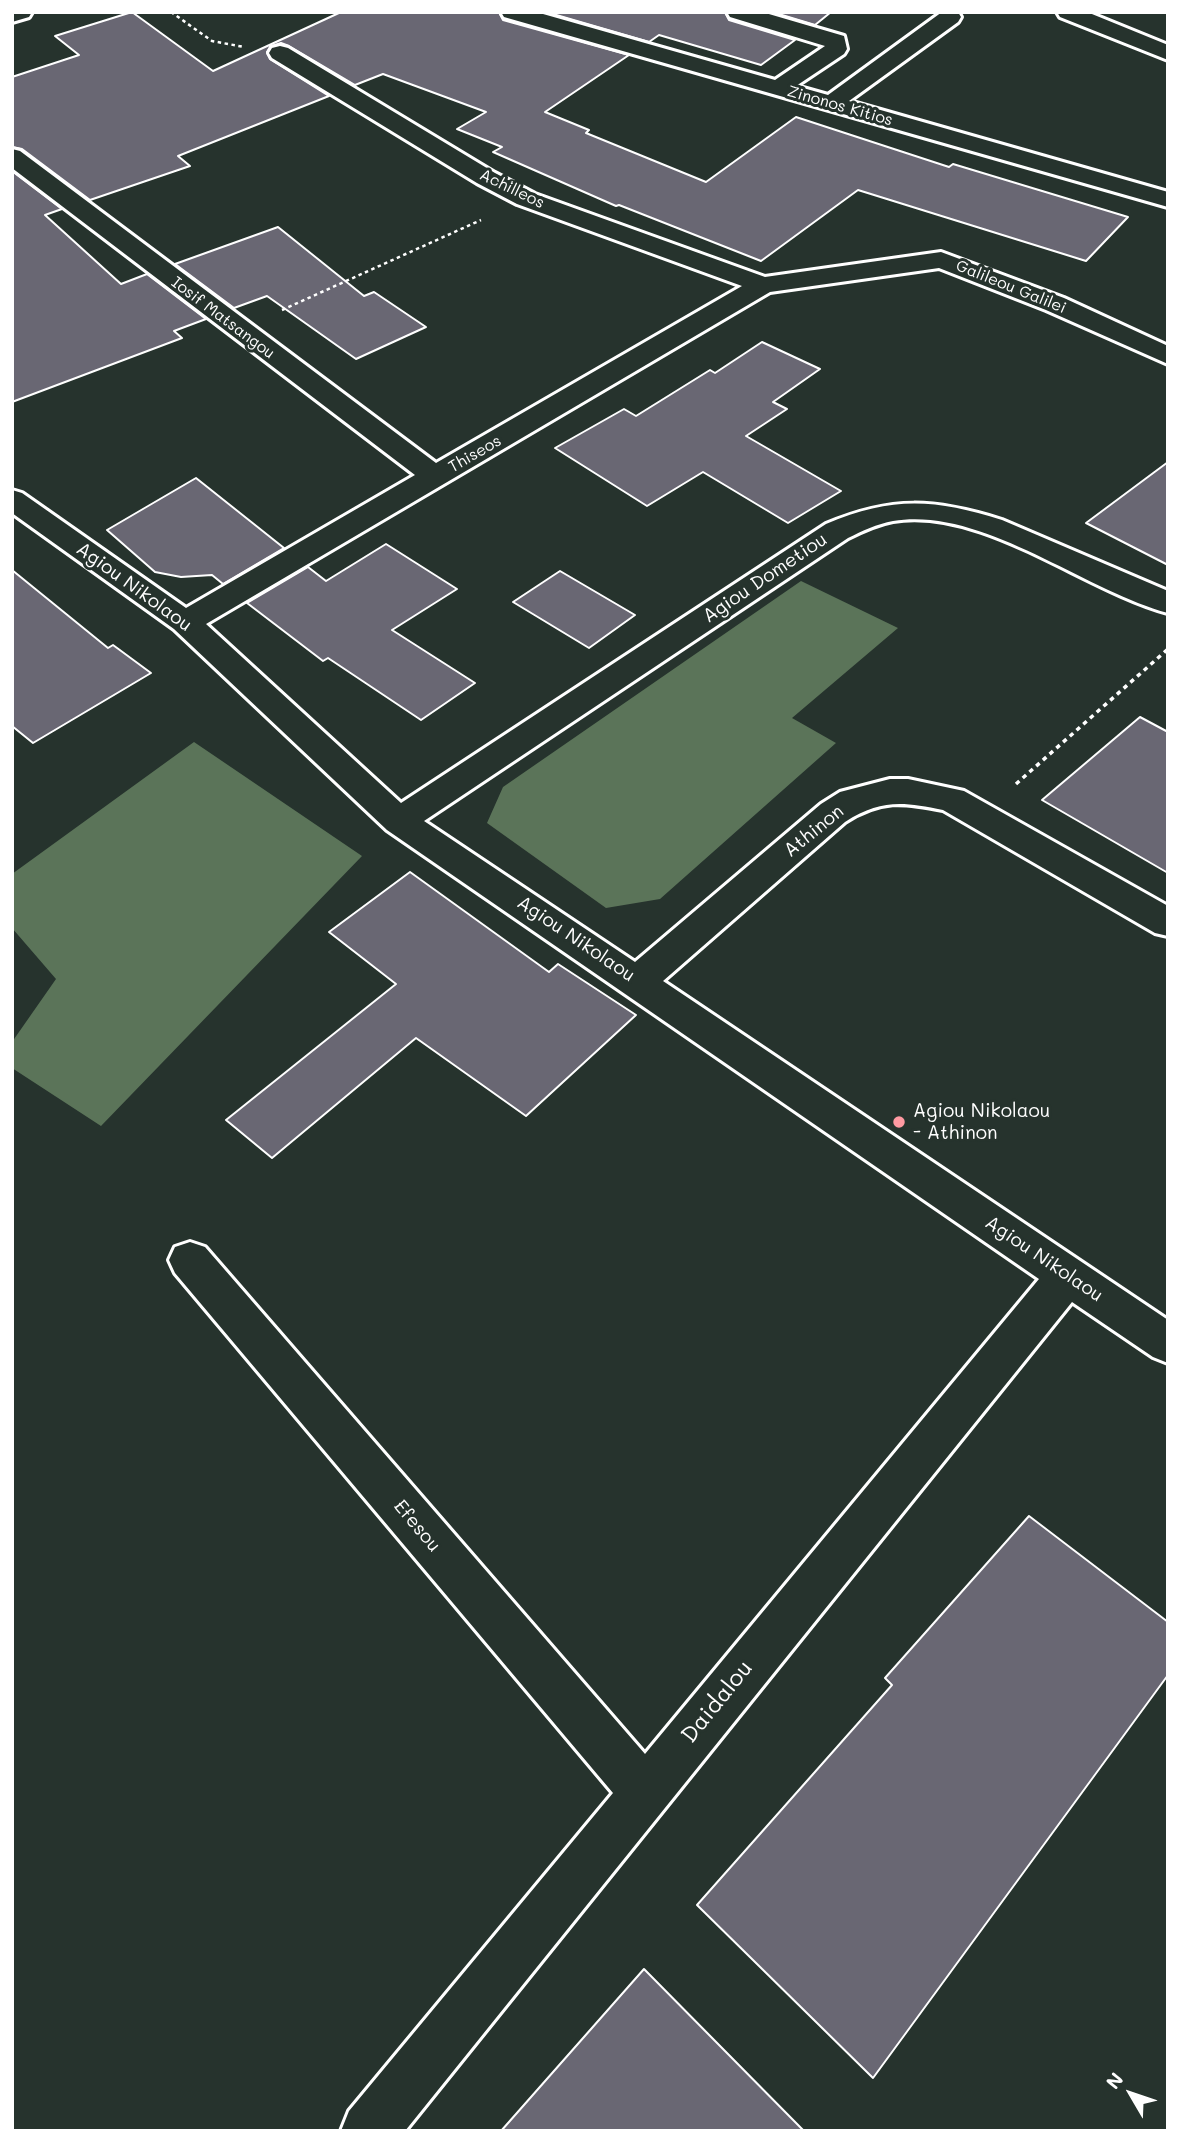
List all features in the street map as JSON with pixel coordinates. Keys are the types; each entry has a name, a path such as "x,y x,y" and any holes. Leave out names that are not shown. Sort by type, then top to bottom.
{"street":[{"path":"12,16 21,12"},
{"path":"738,12 836,41 835,49 778,88"},
{"path":"1076,13 1168,53"},
{"name":"Zinonos Kitios","path":"523,14 1167,198"},
{"path":"831,103 950,17"},
{"name":"Achilleos","path":"280,53 486,178 526,199 763,285"},
{"name":"Iosif Matsangou","path":"12,156 436,477"},
{"name":"Galileou Galilei","path":"763,285 941,260 1055,304 1168,356"},
{"name":"Thiseos","path":"185,622 763,285"},
{"name":"Agiou Nikolaou","path":"12,499 185,622 399,821 638,981 1168,1344"},
{"name":"Agiou Dometiou","path":"399,821 837,530 872,515 914,509 967,518 992,526 1168,603"},
{"name":"Athinon","path":"638,981 833,813 852,801 872,794 908,791 952,800 1168,923"},
{"name":"Efesou","path":"190,1260 644,1791"},
{"name":"Daidalou","path":"369,2131 1068,1275"}],"path":[{"path":"172,12 212,41 280,53"},
{"path":"239,330 526,199"},
{"path":"981,815 1168,649"}],"green space":[{"path":"801,581 898,628 792,718 836,743 660,899 606,908 487,823 503,787"},
{"path":"194,742 362,856 101,1126 12,1068 12,1042 56,979 12,928 12,874"}],"building":[{"path":"132,12 213,71 341,12 499,12 503,20 629,55 545,112 589,130 586,133 706,182 796,117 949,167 953,164 1128,217 1086,261 858,190 761,261 616,206 493,152 502,147 457,129 486,112 383,74 355,85 281,43 270,47 267,52 270,59 329,96 178,156 190,166 90,200 22,149 12,147 12,77 79,55 55,36"},
{"path":"546,12 725,12 729,20 795,40 761,65 659,35 649,42"},
{"path":"772,12 831,12 815,25"},
{"path":"12,171 62,209 45,215 121,284 147,274 206,319 174,331 182,338 12,402"},
{"path":"278,227 364,296 374,292 426,327 356,359 267,296 234,308 175,264"},
{"path":"762,342 820,369 773,402 787,409 746,436 841,491 788,523 703,472 647,506 555,448 624,409 636,416 710,370 715,373"},
{"path":"1168,462 1168,565 1086,523"},
{"path":"196,478 284,548 223,584 212,575 181,577 155,572 107,530"},
{"path":"386,544 457,589 392,630 475,683 421,720 328,658 323,661 247,603 308,567 326,581"},
{"path":"12,570 108,648 113,645 151,673 33,743 12,726"},
{"path":"560,571 635,615 589,648 513,602"},
{"path":"1140,717 1168,732 1168,873 1042,800"},
{"path":"410,872 549,972 558,964 636,1015 526,1116 416,1038 272,1158 226,1120 396,984 329,932"},
{"path":"1029,1516 1168,1622 1168,1675 873,2078 697,1905 892,1685 885,1678"},
{"path":"644,1969 804,2131 501,2131"}],"place":[{"name":"Agiou Nikolaou - Athinon","path":"899,1122"}]}
